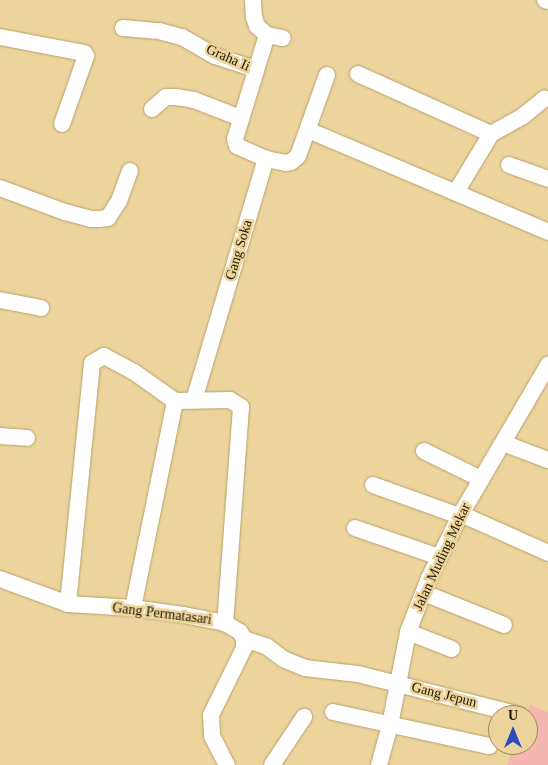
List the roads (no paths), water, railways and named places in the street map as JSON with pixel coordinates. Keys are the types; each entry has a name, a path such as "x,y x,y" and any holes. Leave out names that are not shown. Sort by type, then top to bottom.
{"street":[{"path":"253,0 255,22 267,35 283,38"},
{"name":"Graha Ii","path":"123,28 159,31 182,37 215,56 255,69 235,142 237,146 266,159"},
{"path":"255,69 267,35"},
{"path":"0,37 84,53 86,56 62,124"},
{"path":"358,74 491,134"},
{"path":"266,159 286,163 291,162 298,156 327,75"},
{"path":"152,109 166,97 176,97 194,100 241,118"},
{"path":"456,192 491,134 523,116 545,98"},
{"path":"308,130 548,232"},
{"name":"Gang Soka","path":"194,400 266,159"},
{"path":"509,166 548,179"},
{"path":"0,188 65,212 91,219 108,218 119,201 130,171"},
{"path":"0,300 41,308"},
{"path":"68,604 92,363 104,356 134,372 176,401 230,400 242,407 225,623"},
{"name":"Jalan Muding Mekar","path":"378,765 390,726 408,632 439,557 460,515 548,365"},
{"path":"133,608 176,401"},
{"path":"0,436 27,438"},
{"path":"503,443 548,460"},
{"path":"424,451 481,479"},
{"path":"372,485 460,515 548,553"},
{"path":"355,528 439,557"},
{"name":"Gang Permatasari","path":"0,579 68,604 133,608 225,623 240,632 244,639"},
{"path":"424,593 504,625"},
{"path":"408,632 452,649"},
{"path":"227,765 212,736 210,715 244,648 244,639"},
{"name":"Gang Jepun","path":"244,639 266,646 283,659 304,668 358,674 488,707"},
{"path":"333,712 390,726 488,746"},
{"path":"272,765 304,717"}]}
